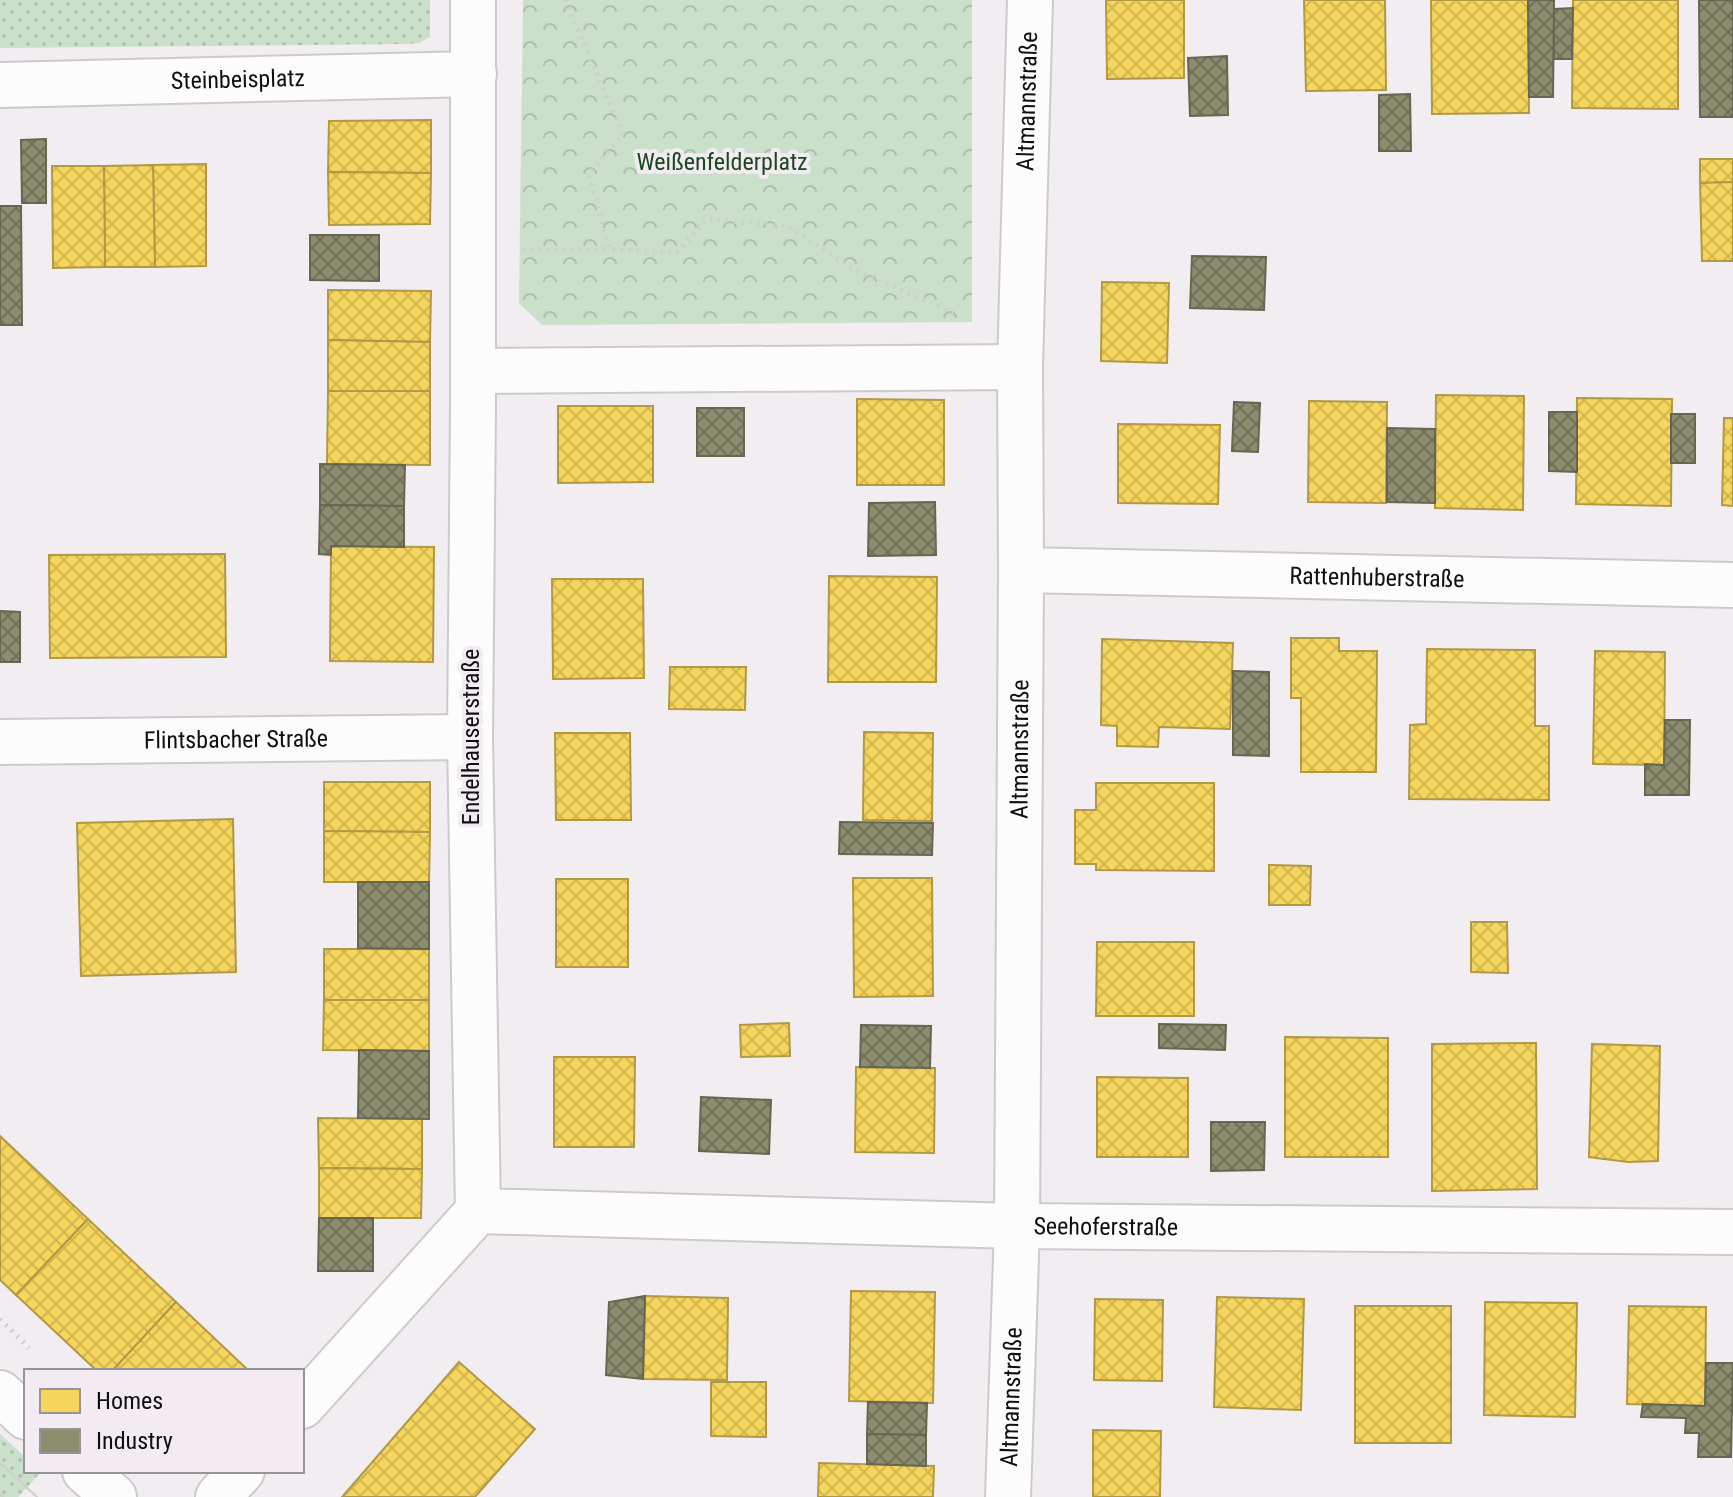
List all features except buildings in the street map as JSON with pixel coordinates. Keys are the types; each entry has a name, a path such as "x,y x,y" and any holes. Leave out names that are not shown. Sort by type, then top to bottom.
{"street":[{"name":"Endelhauserstraße","path":"473,0 470,737 478,1211"},
{"name":"Altmannstraße","path":"1008,1497 1017,1226 1020,367 1030,0"},
{"name":"Steinbeisplatz","path":"0,85 474,74"},
{"path":"473,371 1020,367"},
{"name":"Rattenhuberstraße","path":"1021,570 1733,585"},
{"name":"Flintsbacher Straße","path":"0,742 470,737"},
{"path":"304,1404 478,1211"},
{"name":"Seehoferstraße","path":"478,1211 1017,1226 1733,1232"},
{"path":"0,1393 24,1415"},
{"path":"87,1473 114,1497"},
{"path":"218,1497 240,1473"}],"path":[{"path":"565,0 623,134 589,174 610,250"},
{"path":"519,250 677,252 707,219 787,226 848,266 972,322 972,368"}],"green space":[{"path":"0,0 430,0 430,37 419,43 407,44 0,48"},
{"name":"Weißenfelderplatz","path":"523,0 972,0 972,322 542,325 519,303"},
{"path":"0,1434 24,1456 24,1473 40,1473 18,1497 0,1497"}],"tram line":[{"path":"0,1463 37,1497"},
{"path":"0,1494 3,1497"}]}
